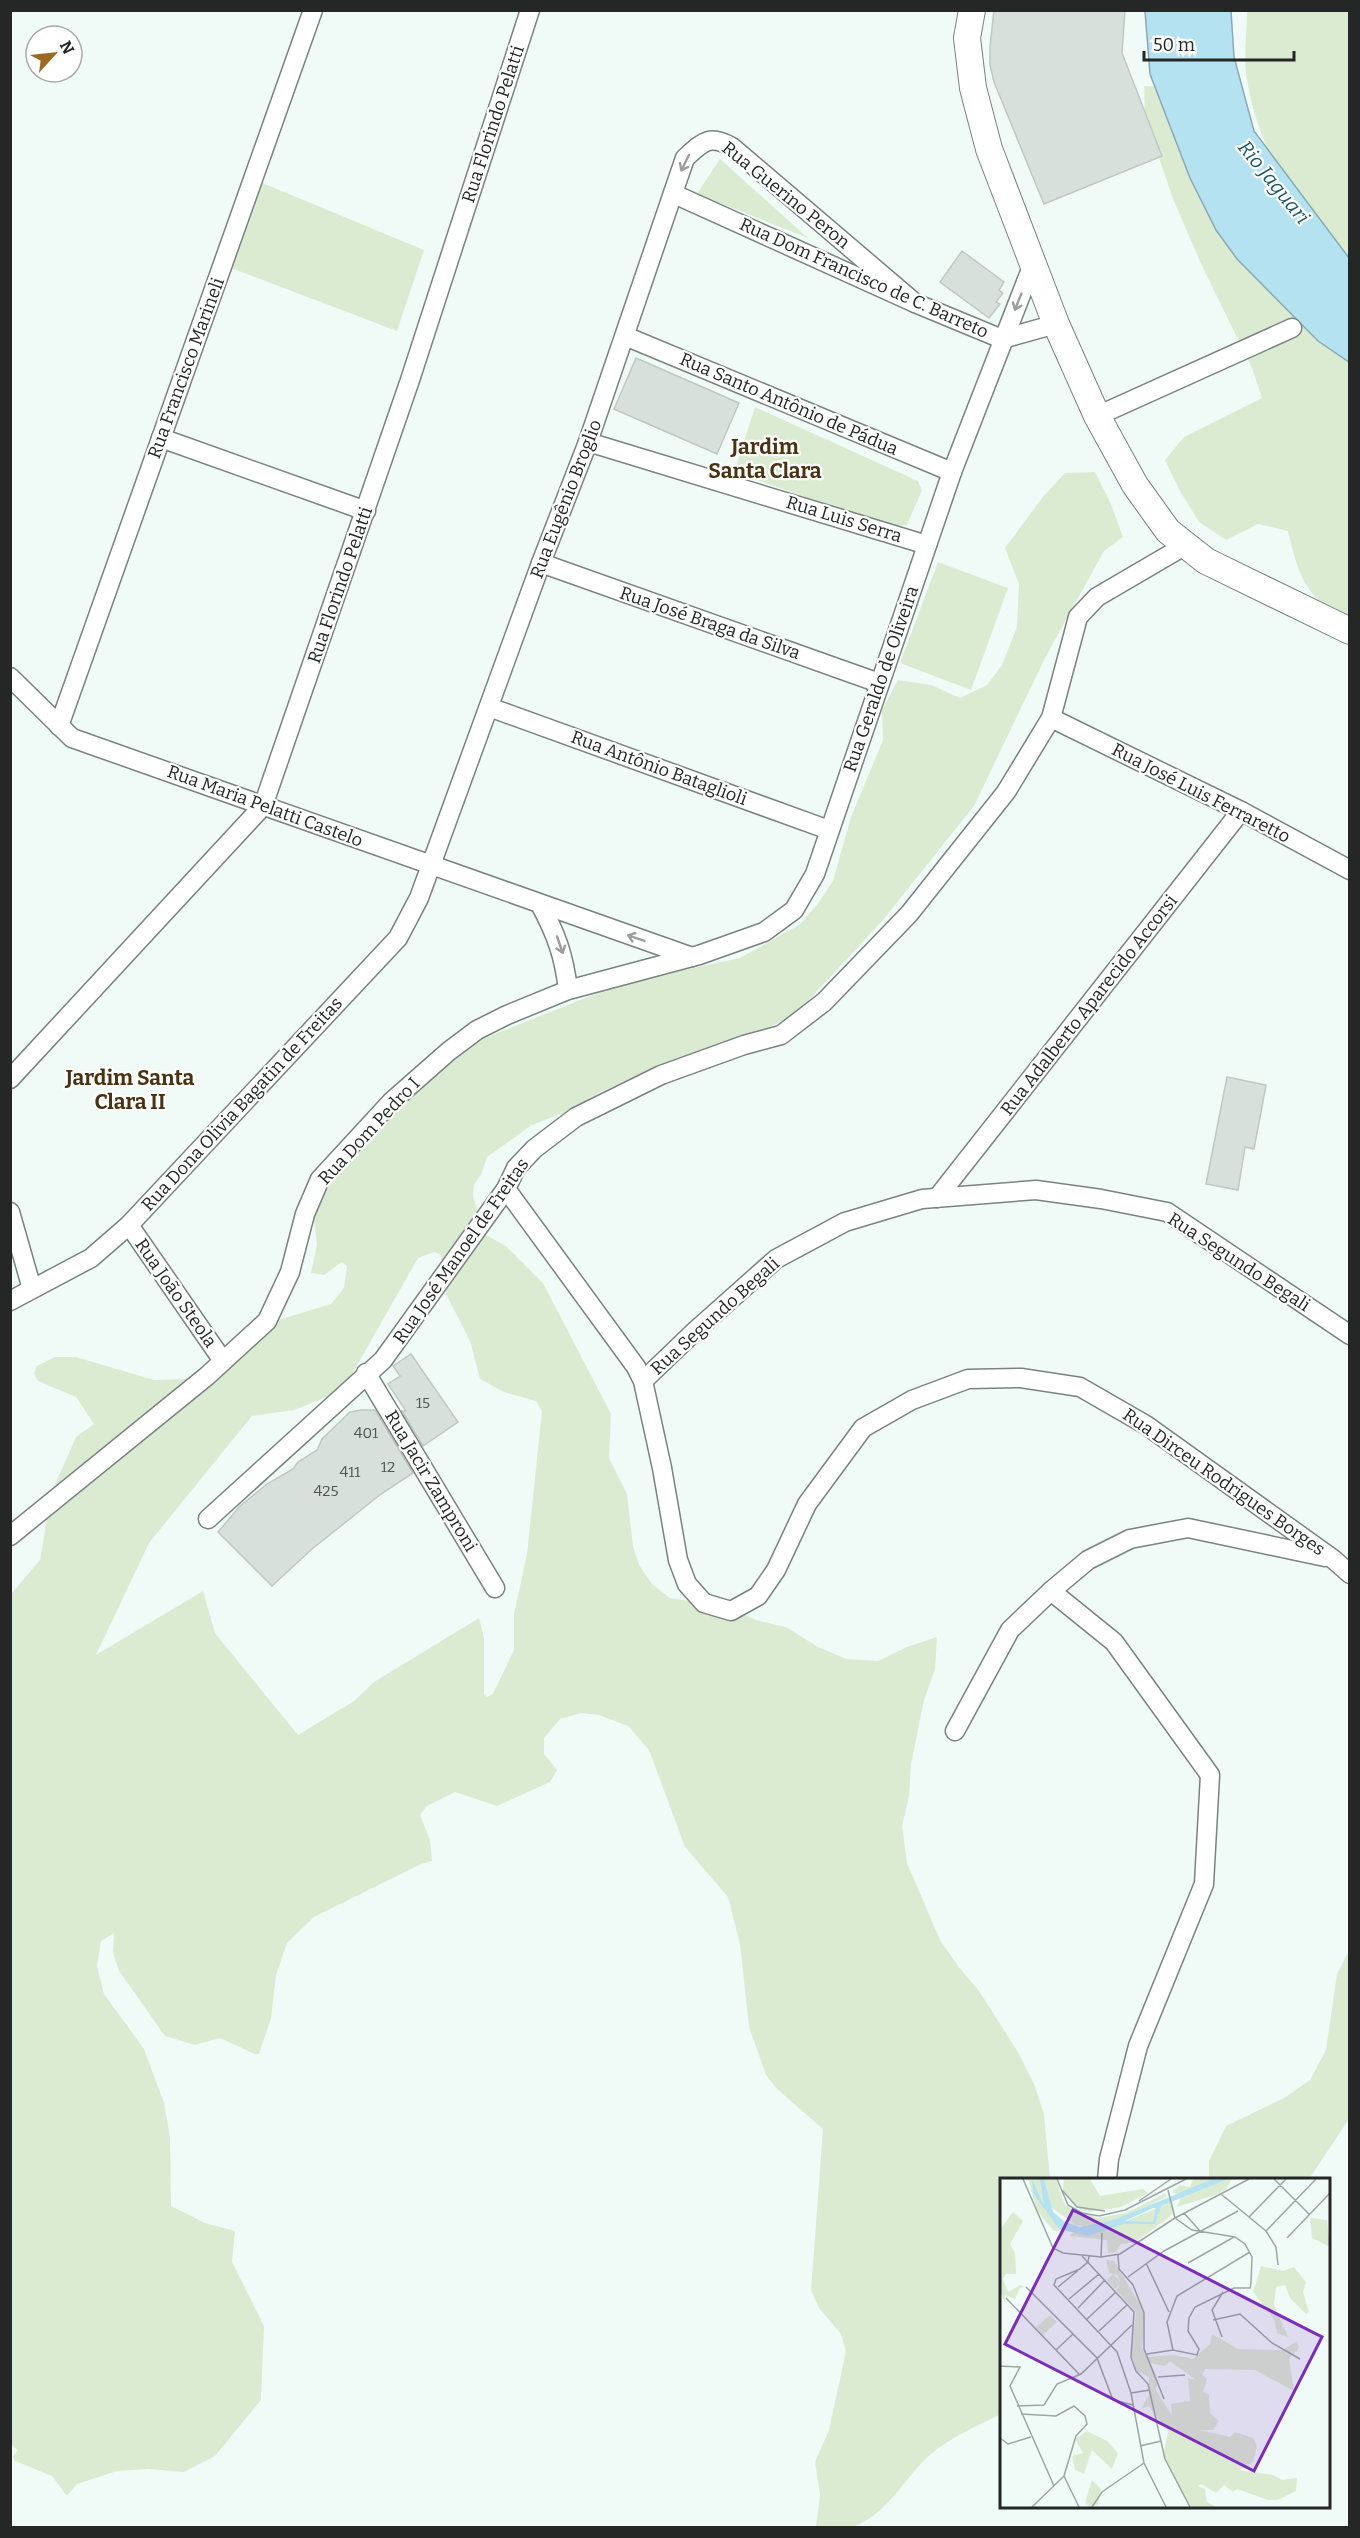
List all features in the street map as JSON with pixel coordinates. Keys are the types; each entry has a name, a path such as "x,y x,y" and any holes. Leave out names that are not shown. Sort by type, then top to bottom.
{"street":[{"name":"Rua Francisco Marineli","path":"59,726 313,10"},
{"name":"Rua Florindo Pelatti","path":"10,1079 263,806 366,511 530,10"},
{"path":"972,10 967,38 974,95 989,149 1056,324 1097,417 1135,485 1168,531 1206,561 1350,631"},
{"name":"Rua Eugênio Broglio","path":"431,865 541,563 588,442 685,158 708,140"},
{"name":"Rua Guerino Peron","path":"708,140 719,140 732,147 915,303"},
{"name":"Rua Dom Francisco de C. Barreto","path":"674,194 915,303 1002,339 1056,324"},
{"name":"Rua Geraldo de Oliveira","path":"692,957 764,932 794,910 815,874 952,472 1033,264"},
{"path":"1097,417 1292,328"},
{"name":"Rua Santo Antônio de Pádua","path":"625,336 952,472"},
{"path":"161,438 366,511"},
{"name":"Rua Luis Serra","path":"588,442 927,545"},
{"name":"Rua José Manoel de Freitas","path":"208,1519 366,1373 383,1360 506,1189 516,1168 534,1149 576,1117 661,1075 744,1045 781,1035 824,1002 909,914 1006,792 1051,718 1078,617 1096,597 1185,545"},
{"name":"Rua José Braga da Silva","path":"541,563 879,683"},
{"name":"Rua Maria Pelatti Castelo","path":"10,677 72,738 692,957"},
{"name":"Rua Antônio Bataglioli","path":"489,707 830,830"},
{"name":"Rua José Luis Ferraretto","path":"1051,718 1241,811 1350,870"},
{"name":"Rua Adalberto Aparecido Accorsi","path":"938,1198 1241,811"},
{"name":"Rua Dona Olivia Bagatin de Freitas","path":"10,1301 91,1258 129,1225 398,938 419,898 431,865"},
{"path":"540,904 565,959 568,990"},
{"name":"Rua Dom Pedro I","path":"10,1536 223,1361 267,1321 290,1272 304,1214 320,1179 419,1075 477,1030 507,1015 568,990 692,957"},
{"path":"506,1189 636,1367 643,1382"},
{"name":"Rua Segundo Begali","path":"643,1382 776,1259 845,1222 922,1199 1036,1190 1101,1199 1167,1212 1350,1335"},
{"path":"10,1212 32,1289"},
{"name":"Rua João Steola","path":"129,1225 223,1361"},
{"name":"Rua Jacir Zamproni","path":"366,1373 495,1588"},
{"name":"Rua Dirceu Rodrigues Borges","path":"643,1382 662,1468 678,1560 687,1584 704,1603 731,1611 758,1596 776,1570 807,1504 863,1428 912,1400 968,1379 1021,1378 1080,1387 1146,1425 1333,1559 1350,1574"},
{"path":"955,1731 1010,1630 1088,1560 1130,1539 1188,1528 1333,1559"},
{"path":"1051,1591 1114,1642 1210,1775 1204,1884 1138,2046 1109,2159 1107,2178"}],"green space":[{"path":"1247,11 1349,11 1349,295 1302,220 1262,135 1253,107 1246,72"},
{"path":"1144,86 1184,88 1349,354 1349,627 1323,605 1307,586 1297,563 1288,531 1258,524 1226,540 1199,522 1165,460 1184,437 1262,398 1252,368 1203,268 1173,199 1145,116"},
{"path":"720,159 808,238 697,194"},
{"path":"260,182 424,250 397,331 231,268"},
{"path":"755,407 918,481 922,490 907,525 891,527 734,472"},
{"path":"1095,472 1111,504 1123,537 1104,551 1045,658 974,806 883,920 796,1014 755,1034 663,1064 600,1092 570,1110 532,1125 487,1157 481,1175 474,1185 473,1197 486,1235 506,1246 543,1283 611,1414 609,1458 627,1494 633,1546 639,1565 652,1584 670,1598 727,1607 756,1620 786,1627 818,1647 846,1659 878,1661 907,1647 937,1637 935,1669 924,1700 902,1826 907,1863 940,1940 979,1991 1018,2052 1034,2084 1044,2114 1050,2178 1000,2178 1000,2414 964,2432 930,2455 886,2505 865,2521 849,2528 816,2527 820,2495 815,2462 829,2430 846,2351 841,2334 819,2308 811,2290 823,2129 777,2089 766,2075 749,2027 740,1944 728,1897 685,1847 649,1750 628,1726 599,1715 581,1713 560,1719 544,1738 544,1754 557,1770 550,1782 497,1806 455,1792 427,1806 420,1815 430,1840 432,1861 421,1864 314,1917 287,1943 276,1975 271,2018 259,2054 220,2038 195,2045 165,2036 119,1971 113,1953 114,1933 101,1941 97,1966 104,1994 144,2049 164,2103 170,2137 171,2206 205,2223 235,2231 232,2262 264,2326 261,2400 215,2456 184,2472 149,2469 117,2471 77,2484 67,2496 52,2476 15,2461 13,2456 18,2450 11,2444 11,1594 40,1560 51,1494 76,1437 94,1424 76,1397 38,1381 34,1374 37,1366 55,1357 76,1357 154,1380 186,1379 226,1362 278,1320 331,1304 344,1288 347,1266 342,1262 324,1275 311,1273 317,1245 313,1211 326,1183 375,1134 411,1093 449,1060 480,1040 608,989 639,979 740,958 799,925 817,905 833,881 851,817 883,740 882,710 898,680 931,685 960,698 987,685 1002,665 1017,627 1019,584 1005,548 1042,498 1065,473","holes":["434,1252 441,1255 446,1294 470,1341 480,1379 504,1392 536,1401 542,1411 527,1554 514,1614 514,1650 493,1694 487,1697 484,1694 484,1638 479,1618 374,1682 354,1701 298,1735 215,1633 203,1591 96,1655 149,1543 252,1416 294,1410 332,1395 351,1376 418,1258"]},
{"path":"938,562 1008,588 971,690 900,663"},
{"path":"1349,1951 1349,2119 1310,2178 1209,2178 1209,2161 1226,2126 1284,2098 1310,2080 1326,2050 1337,1974"}],"water":[{"name":"Rio Jaguari","path":"1145,11 1231,11 1234,57 1254,131 1349,258 1349,362 1318,341 1237,259 1216,230 1190,178 1150,74"}],"building":[{"path":"994,10 1125,10 1122,53 1162,156 1044,204 994,82 990,65 990,47"},
{"path":"962,251 1004,282 999,290 1003,293 996,302 1000,304 989,318 940,282"},
{"path":"636,358 739,403 717,454 614,409"},
{"path":"1227,1077 1266,1085 1254,1149 1245,1147 1238,1190 1206,1184"},
{"path":"411,1354 458,1422 423,1446 402,1411 406,1411 388,1384 400,1376 393,1366"},
{"path":"375,1410 413,1473 381,1494 312,1549 272,1586 218,1532 240,1506 267,1484 293,1469 298,1462 317,1450 322,1439 350,1412"}],"district":[{"name":"Jardim Santa Clara","path":"765,459"},
{"name":"Jardim Santa Clara II","path":"130,1090"}]}
